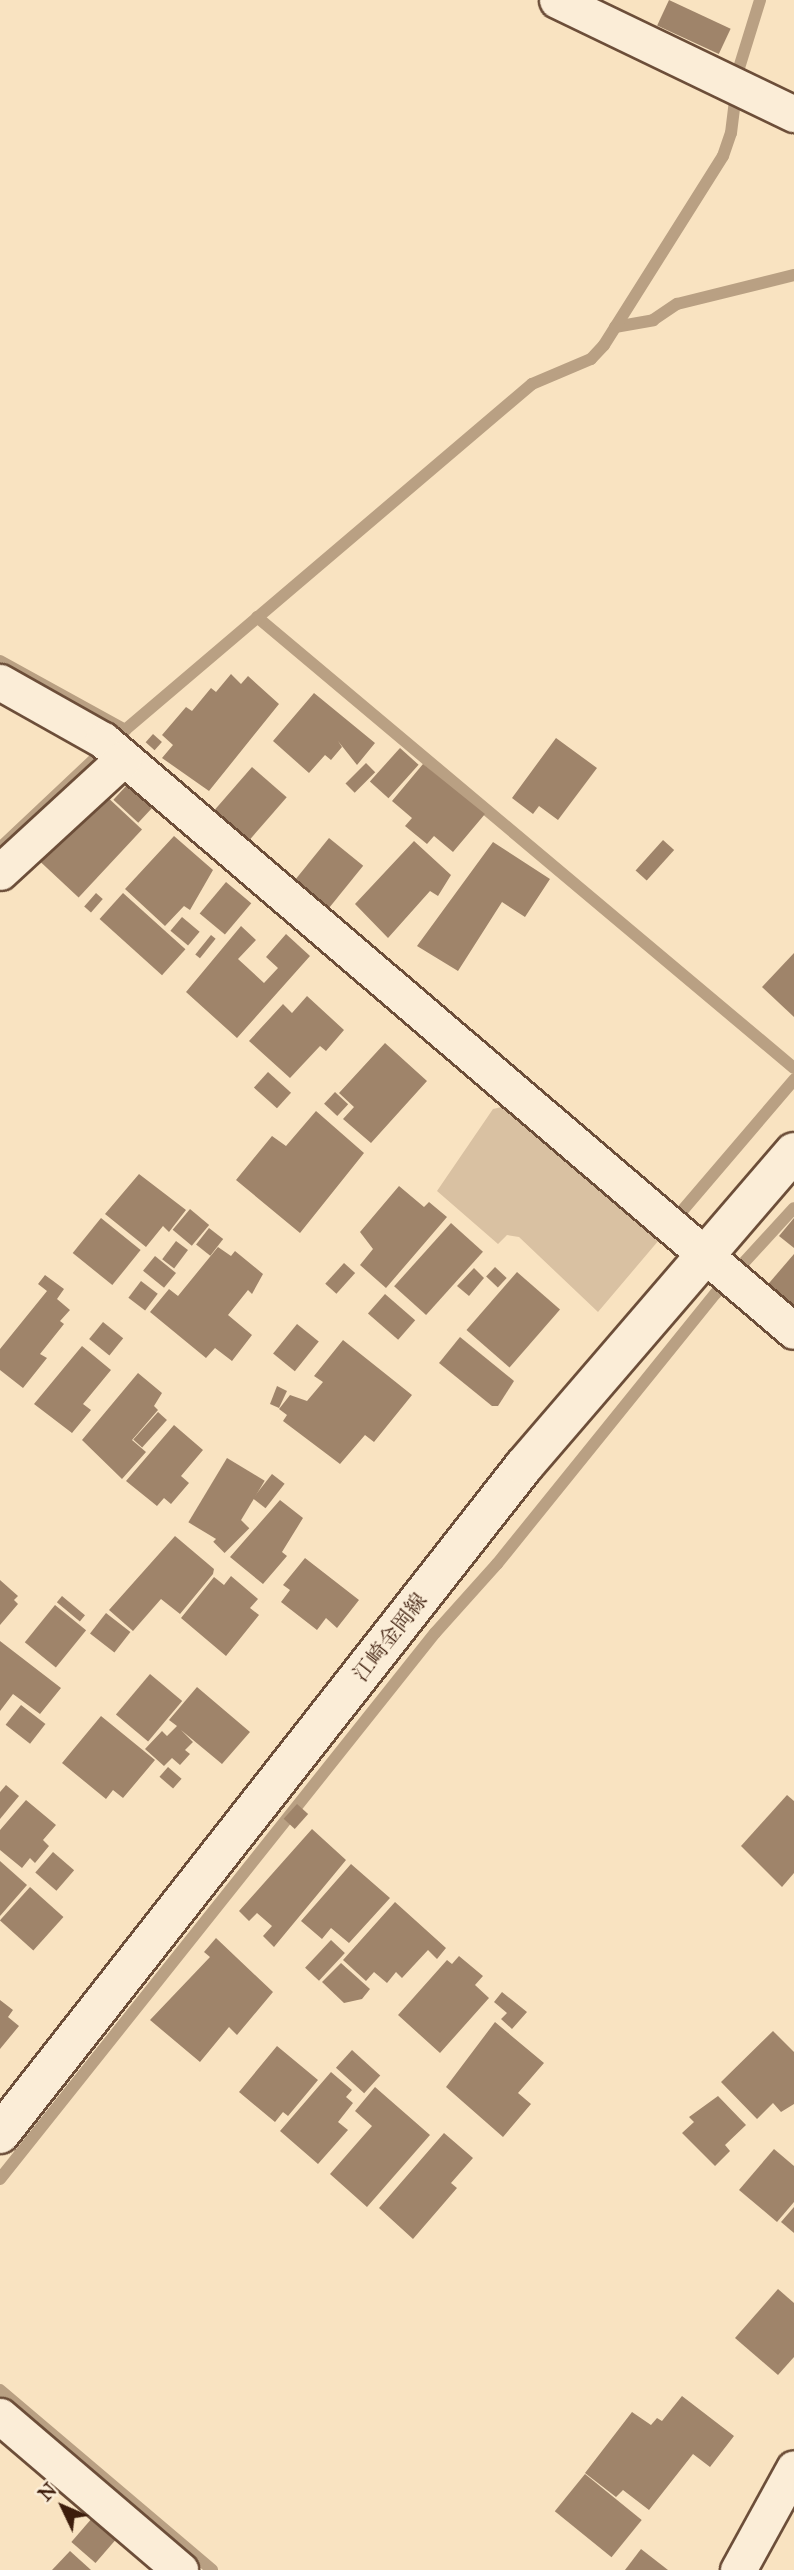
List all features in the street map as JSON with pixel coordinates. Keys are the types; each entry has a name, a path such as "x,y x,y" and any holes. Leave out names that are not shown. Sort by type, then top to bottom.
{"main road":[{"name":"江崎金岡線","path":"0,2134 524,1466 721,1270 794,1152"}],"street":[{"path":"557,0 794,114"},
{"path":"0,682 114,749 794,1331"},
{"path":"0,872 114,749"},
{"path":"0,2416 180,2570"},
{"path":"738,2570 794,2468"}],"shaded area":[{"path":"506,1106 659,1240 598,1312 519,1237 507,1235 498,1244 437,1191 493,1109"}],"building":[{"path":"669,0 731,29 719,54 657,25"},
{"path":"231,674 241,684 248,676 279,704 209,791 162,758 173,745 162,735 186,707 192,711 211,688 216,692"},
{"path":"314,693 375,743 357,765 338,741 342,747 331,760 325,755 309,773 273,741"},
{"path":"153,734 162,742 155,750 146,742"},
{"path":"556,738 597,768 558,820 539,806 533,814 512,798"},
{"path":"400,748 419,765 388,798 370,781"},
{"path":"366,763 375,772 355,793 345,784"},
{"path":"423,764 485,814 453,852 434,836 427,844 405,826 412,818 392,801"},
{"path":"252,767 287,797 249,840 215,810"},
{"path":"127,785 152,808 138,823 113,800"},
{"path":"104,794 142,829 79,897 41,862"},
{"path":"174,836 213,870 190,910 184,906 165,926 125,889"},
{"path":"329,838 363,866 329,908 295,880"},
{"path":"663,840 674,850 647,881 636,870"},
{"path":"414,841 451,875 438,896 430,891 388,938 355,904"},
{"path":"493,842 550,879 525,917 502,902 458,971 417,946"},
{"path":"226,882 251,903 225,935 200,913"},
{"path":"96,893 103,899 91,912 84,907"},
{"path":"123,893 185,949 162,975 100,919"},
{"path":"182,917 200,932 188,946 170,931"},
{"path":"241,926 256,940 238,959 264,983 278,968 266,957 286,934 310,956 237,1038 186,992"},
{"path":"211,935 216,939 200,958 195,954"},
{"path":"794,953 794,1017 762,987"},
{"path":"307,996 344,1030 326,1051 320,1046 290,1078 249,1041 283,1004 292,1013"},
{"path":"385,1043 427,1081 371,1143 343,1119 354,1107 339,1093"},
{"path":"268,1072 291,1093 277,1108 254,1088"},
{"path":"335,1092 348,1104 337,1116 324,1104"},
{"path":"316,1111 364,1153 300,1233 236,1180 272,1136 286,1146"},
{"path":"139,1174 186,1210 169,1232 163,1226 146,1247 105,1214"},
{"path":"399,1186 424,1207 429,1202 447,1217 386,1288 360,1265 373,1249 360,1232"},
{"path":"190,1209 209,1225 192,1246 173,1230"},
{"path":"101,1218 141,1250 112,1285 73,1253"},
{"path":"794,1218 794,1248 779,1236"},
{"path":"451,1223 483,1252 426,1315 394,1286"},
{"path":"209,1228 223,1239 210,1256 196,1245"},
{"path":"176,1241 188,1250 174,1268 162,1259"},
{"path":"218,1247 231,1256 235,1251 263,1274 252,1294 248,1290 228,1315 252,1335 232,1361 215,1348 206,1358 150,1312 169,1289 178,1296"},
{"path":"794,1254 794,1314 764,1289"},
{"path":"155,1256 176,1273 164,1288 143,1271"},
{"path":"344,1263 355,1273 336,1294 325,1284"},
{"path":"495,1267 507,1278 498,1287 486,1277"},
{"path":"474,1268 484,1278 469,1296 457,1286"},
{"path":"517,1272 560,1309 510,1368 466,1330"},
{"path":"45,1275 64,1289 57,1299 70,1310 60,1321 64,1324 40,1354 47,1358 23,1388 0,1370 0,1349 47,1291 38,1284"},
{"path":"141,1281 158,1294 145,1310 128,1298"},
{"path":"385,1294 415,1320 398,1340 368,1314"},
{"path":"103,1322 123,1338 109,1355 89,1339"},
{"path":"297,1324 319,1342 295,1371 273,1354"},
{"path":"460,1337 514,1381 498,1406 492,1406 439,1363"},
{"path":"343,1340 412,1395 374,1442 365,1435 340,1464 283,1421 287,1415 279,1409 290,1395 307,1401 323,1382 314,1376"},
{"path":"82,1346 111,1370 83,1404 91,1410 72,1433 34,1404"},
{"path":"138,1373 162,1393 154,1406 158,1410 132,1440 146,1452 122,1479 82,1440"},
{"path":"277,1386 287,1391 279,1408 270,1404"},
{"path":"158,1412 167,1420 142,1448 133,1439"},
{"path":"174,1425 203,1450 181,1476 189,1483 171,1504 164,1498 157,1506 126,1481"},
{"path":"227,1458 265,1481 226,1545 188,1522"},
{"path":"272,1474 285,1484 266,1508 253,1498"},
{"path":"280,1500 303,1518 282,1552 287,1556 263,1584 230,1557"},
{"path":"238,1517 249,1528 225,1553 213,1542"},
{"path":"175,1536 214,1569 213,1574 180,1614 161,1599 133,1631 109,1610"},
{"path":"305,1558 359,1600 337,1628 326,1618 317,1630 281,1602 290,1590 283,1585"},
{"path":"231,1576 258,1599 250,1608 259,1615 226,1656 181,1618 214,1577 224,1585"},
{"path":"0,1580 18,1596 14,1600 18,1604 0,1625"},
{"path":"62,1596 85,1615 80,1621 57,1602"},
{"path":"55,1605 86,1630 56,1667 25,1642"},
{"path":"106,1613 130,1632 114,1653 90,1633"},
{"path":"0,1641 61,1688 40,1714 13,1694 0,1711"},
{"path":"150,1674 182,1701 148,1742 116,1715"},
{"path":"197,1687 250,1732 222,1764 181,1730 193,1742 185,1750 190,1754 180,1765 172,1758 164,1766 145,1749 162,1731 167,1736 177,1726 169,1720"},
{"path":"21,1705 45,1724 30,1744 6,1725"},
{"path":"101,1716 155,1760 123,1798 113,1790 106,1799 62,1763"},
{"path":"168,1767 182,1779 173,1789 159,1777"},
{"path":"6,1785 19,1796 0,1819 0,1792"},
{"path":"787,1795 794,1801 794,1873 782,1887 741,1846"},
{"path":"26,1800 56,1825 43,1840 49,1846 35,1863 30,1858 22,1868 0,1850 0,1830"},
{"path":"297,1804 308,1814 295,1829 284,1819"},
{"path":"312,1829 346,1860 274,1947 263,1936 272,1926 257,1913 249,1921 239,1911"},
{"path":"53,1852 74,1870 56,1891 35,1872"},
{"path":"0,1861 27,1885 0,1916"},
{"path":"351,1864 390,1898 349,1943 331,1928 322,1939 301,1921"},
{"path":"30,1887 63,1917 33,1951 0,1921"},
{"path":"395,1902 446,1948 437,1959 428,1950 402,1978 396,1972 387,1983 374,1972 366,1981 343,1960"},
{"path":"216,1938 273,1992 237,2035 229,2027 200,2062 150,2020 210,1957 204,1952"},
{"path":"331,1940 345,1953 319,1981 305,1968"},
{"path":"459,1956 483,1976 475,1985 489,1998 440,2053 398,2015 447,1960 452,1964"},
{"path":"341,1963 370,1989 362,1999 344,2003 322,1982"},
{"path":"502,1992 527,2012 512,2029 501,2019 507,2013 494,2002"},
{"path":"0,2000 13,2010 8,2017 19,2026 0,2049"},
{"path":"495,2022 544,2063 518,2093 531,2104 503,2137 446,2087"},
{"path":"773,2031 794,2052 794,2104 781,2112 773,2103 757,2119 721,2082"},
{"path":"277,2046 318,2080 288,2116 283,2112 275,2122 239,2092"},
{"path":"352,2050 380,2075 364,2093 336,2068"},
{"path":"331,2072 352,2090 346,2097 353,2103 338,2122 348,2130 318,2164 280,2131"},
{"path":"375,2087 430,2135 367,2207 330,2174 372,2126 355,2111"},
{"path":"718,2096 746,2125 725,2145 730,2151 715,2166 682,2133 694,2122 689,2117"},
{"path":"444,2133 473,2158 451,2183 457,2188 413,2239 379,2208"},
{"path":"774,2149 794,2166 794,2202 777,2222 739,2190"},
{"path":"794,2207 794,2233 781,2222"},
{"path":"778,2289 794,2303 794,2357 778,2375 735,2338"},
{"path":"682,2396 734,2436 710,2467 693,2454 649,2510 623,2490 616,2497 585,2473 632,2412 651,2425 657,2418 662,2421"},
{"path":"585,2474 642,2520 612,2557 555,2511"},
{"path":"93,2517 117,2538 96,2563 71,2542"},
{"path":"641,2549 668,2570 625,2570"},
{"path":"70,2551 91,2570 52,2570"}],"waterway":[{"path":"0,848 125,730 532,384 591,359 604,345 723,156 731,133 739,68 760,0"},
{"path":"615,327 653,320 677,304 794,275"},
{"path":"257,617 794,1068"},
{"path":"0,661 125,730"},
{"path":"676,1218 794,1080"},
{"path":"0,2179 435,1633 497,1564 716,1293 794,1208"},
{"path":"0,2390 212,2570"}]}
